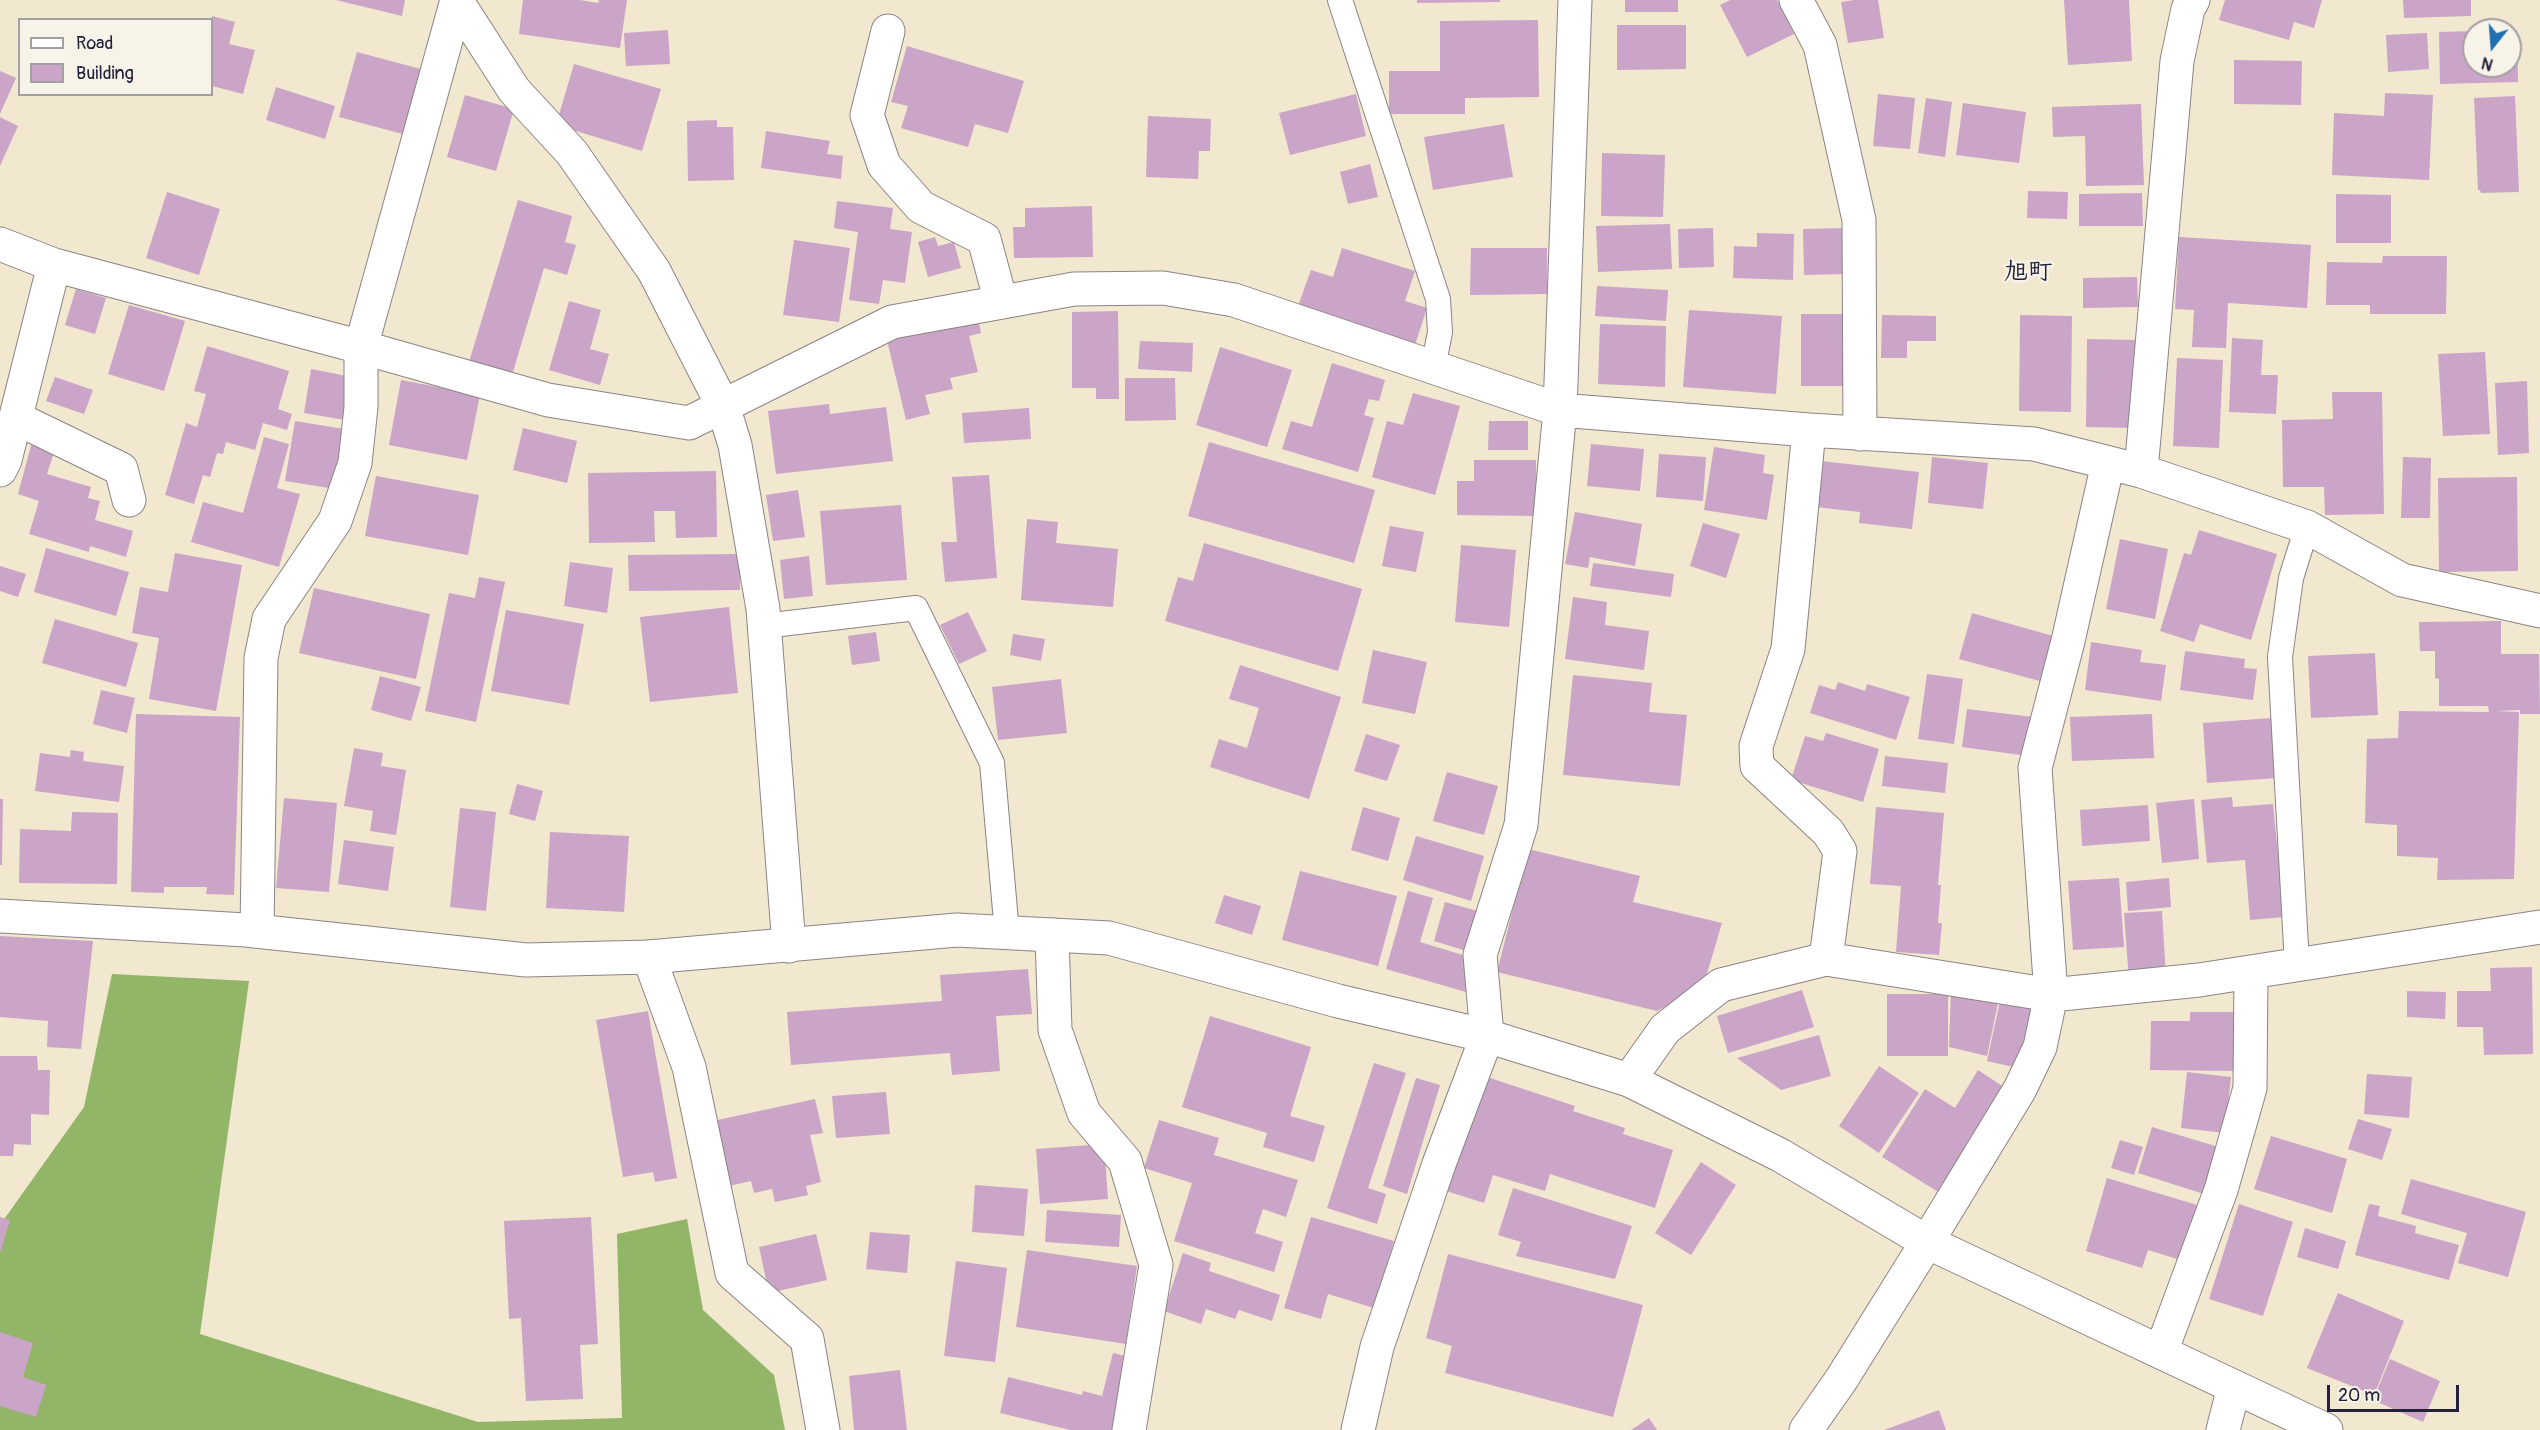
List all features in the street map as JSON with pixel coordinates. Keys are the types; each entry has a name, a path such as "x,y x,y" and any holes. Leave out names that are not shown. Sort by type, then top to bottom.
{"street":[{"path":"1358,1430 1377,1347 1439,1164 1487,1036 1480,956 1521,825 1560,410 1575,0"},
{"path":"1797,0 1820,45 1859,220 1860,434"},
{"path":"2141,471 2177,61 2188,9 2193,0"},
{"path":"257,931 261,658 269,619 335,521 355,463 361,407 361,347 458,1"},
{"path":"458,1 514,90 572,153 654,271 723,406 735,445 764,626 789,946"},
{"path":"888,31 867,115 884,165 921,207 984,240 1001,302"},
{"path":"0,244 54,265 361,347 548,400 689,423 892,322 1074,289 1163,288 1234,300 1560,410 1860,434 2034,444 2141,471 2307,527 2402,580 2540,611"},
{"path":"0,470 5,460 54,265"},
{"path":"16,418 121,469 129,500"},
{"path":"1809,430 1788,649 1755,746 1757,766 1828,832 1840,851 1826,959"},
{"path":"1806,1430 1841,1380 1927,1242 2020,1089 2040,1047 2051,995 2035,768 2068,641 2108,463"},
{"path":"0,916 257,931 526,960 649,957 957,930 1109,938 1338,1001 1487,1036 1629,1080 1780,1155 1927,1242 2326,1430"},
{"path":"1629,1080 1665,1029 1721,985 1826,959 2051,995 2251,973 2540,927"},
{"path":"1052,935 1055,1030 1084,1113 1125,1161 1156,1265 1129,1430"},
{"path":"649,957 689,1067 732,1273 807,1339 823,1430"},
{"path":"2161,1352 2221,1190 2250,1088 2251,973"},
{"path":"2223,1430 2235,1387"}],"lane":[{"path":"1340,0 1438,299 1440,332 1433,368"},
{"path":"2297,965 2280,657 2291,578 2307,527"},
{"path":"764,626 916,608 992,763 1007,933"}],"green space":[{"path":"112,974 249,981 200,1334 478,1422 622,1418 617,1234 687,1219 703,1310 774,1375 785,1430 0,1430 0,1225 84,1107"}],"building":[{"path":"336,0 405,0 402,16"},
{"path":"523,0 580,0 598,3 599,0 627,0 620,48 519,34"},
{"path":"1417,0 1500,0 1500,2 1417,3"},
{"path":"1625,0 1678,0 1678,12 1625,12"},
{"path":"1730,0 1777,0 1794,34 1747,57 1720,5"},
{"path":"1878,0 1884,38 1848,43 1841,2"},
{"path":"2064,0 2129,0 2132,61 2068,65"},
{"path":"2225,0 2322,0 2314,28 2294,22 2289,40 2219,20"},
{"path":"2403,0 2471,0 2471,16 2404,18"},
{"path":"212,16 235,22 229,44 255,50 243,94 213,86"},
{"path":"1538,20 1539,97 1465,98 1465,114 1389,114 1389,71 1440,71 1440,21"},
{"path":"1617,25 1686,25 1686,69 1617,70"},
{"path":"668,30 670,64 626,66 624,33"},
{"path":"2462,31 2462,78 2518,78 2518,82 2440,84 2439,32"},
{"path":"2427,33 2429,69 2388,72 2386,35"},
{"path":"907,46 1024,81 1008,133 975,124 968,147 901,128 908,106 891,102"},
{"path":"357,52 432,72 414,137 339,117"},
{"path":"2234,60 2302,61 2301,105 2234,104"},
{"path":"574,64 661,89 642,151 556,125"},
{"path":"0,71 16,78 0,114"},
{"path":"276,87 335,106 325,139 266,120"},
{"path":"2385,93 2433,95 2429,180 2332,175 2334,113 2384,116"},
{"path":"1356,94 1366,136 1290,155 1279,113"},
{"path":"1878,94 1915,98 1910,149 1873,146"},
{"path":"465,95 514,109 496,171 447,157"},
{"path":"2515,96 2519,192 2481,193 2478,190 2474,98"},
{"path":"1926,98 1952,102 1945,157 1918,153"},
{"path":"1963,103 2026,112 2019,163 1956,155"},
{"path":"2141,104 2144,185 2086,186 2085,136 2053,137 2052,107"},
{"path":"1148,116 1211,119 1210,151 1199,151 1198,179 1146,177"},
{"path":"0,117 18,126 0,166"},
{"path":"717,120 717,127 733,127 734,180 688,181 687,121"},
{"path":"1504,124 1513,177 1433,190 1424,137"},
{"path":"766,131 830,141 827,154 843,156 841,179 761,168"},
{"path":"1602,153 1665,155 1663,217 1601,216"},
{"path":"1370,164 1378,197 1348,204 1340,172"},
{"path":"2028,191 2068,192 2067,219 2027,218"},
{"path":"167,192 220,209 199,275 146,258"},
{"path":"2142,193 2143,226 2079,226 2079,194"},
{"path":"2336,194 2391,195 2391,243 2336,243"},
{"path":"518,200 572,216 565,242 576,245 567,275 544,268 512,375 469,362"},
{"path":"837,201 893,208 890,229 912,232 905,283 883,280 879,304 849,300 858,232 834,228"},
{"path":"1092,206 1093,257 1014,258 1013,227 1025,227 1025,208"},
{"path":"1670,224 1672,269 1598,272 1596,226"},
{"path":"1713,228 1714,267 1679,268 1678,229"},
{"path":"1848,228 1849,274 1804,275 1803,229"},
{"path":"1757,233 1794,234 1793,280 1733,278 1734,246 1757,247"},
{"path":"935,237 938,246 954,242 961,268 928,277 918,242"},
{"path":"2179,237 2311,245 2307,308 2228,303 2226,348 2192,347 2194,310 2175,309"},
{"path":"794,240 850,248 839,322 783,315"},
{"path":"1342,248 1415,271 1405,301 1427,308 1415,345 1298,306 1311,270 1333,277"},
{"path":"1471,248 1547,248 1547,294 1470,295"},
{"path":"2383,256 2447,256 2446,314 2370,314 2370,305 2326,305 2327,262 2382,263"},
{"path":"2137,277 2138,307 2083,308 2083,278"},
{"path":"1597,286 1668,290 1666,321 1595,316"},
{"path":"76,289 106,298 95,334 65,325"},
{"path":"569,301 601,310 590,349 609,354 600,385 549,370"},
{"path":"129,305 185,321 164,391 108,374"},
{"path":"1689,310 1782,316 1776,394 1683,387"},
{"path":"1118,311 1119,399 1096,399 1096,388 1072,388 1072,312"},
{"path":"1801,314 1854,314 1854,386 1801,386"},
{"path":"1882,315 1936,316 1936,341 1907,341 1907,358 1881,358"},
{"path":"2020,315 2072,316 2071,412 2019,411"},
{"path":"978,319 981,333 969,336 978,372 950,378 953,389 925,395 930,414 906,420 887,340"},
{"path":"1600,324 1666,326 1665,387 1598,384"},
{"path":"2232,338 2263,340 2261,375 2278,375 2276,414 2229,412"},
{"path":"2087,339 2136,340 2134,428 2086,427"},
{"path":"1140,341 1193,343 1192,372 1138,369"},
{"path":"207,346 289,371 278,409 292,414 287,430 263,423 255,450 226,442 223,454 217,453 210,477 203,475 194,504 165,495 186,423 197,427 206,394 194,391"},
{"path":"1220,347 1292,370 1267,447 1196,425"},
{"path":"2485,352 2490,434 2443,436 2438,354"},
{"path":"2177,358 2223,360 2219,448 2173,446"},
{"path":"1332,363 1385,380 1379,401 1369,399 1364,415 1374,418 1358,472 1282,449 1291,421 1312,427"},
{"path":"311,369 352,377 345,420 304,413"},
{"path":"55,377 93,390 84,414 46,401"},
{"path":"1125,378 1175,378 1176,420 1125,421"},
{"path":"401,380 480,395 467,460 389,445"},
{"path":"2527,381 2529,453 2498,455 2495,383"},
{"path":"2332,392 2382,392 2384,514 2325,515 2324,487 2283,487 2282,420 2333,419"},
{"path":"1413,393 1460,406 1435,495 1372,477 1387,421 1403,425"},
{"path":"829,404 830,414 886,407 893,461 776,474 768,411"},
{"path":"1029,408 1031,439 964,443 962,413"},
{"path":"295,421 344,429 335,489 285,481"},
{"path":"1489,421 1528,421 1528,450 1488,450"},
{"path":"523,428 577,441 567,483 513,470"},
{"path":"264,437 289,444 277,488 300,494 279,567 191,542 203,502 243,513"},
{"path":"32,442 55,449 47,474 91,487 88,498 100,501 95,520 133,531 126,557 90,546 89,552 29,534 39,501 18,494"},
{"path":"1209,442 1375,490 1354,563 1188,516"},
{"path":"1591,444 1644,449 1640,491 1587,486"},
{"path":"1714,447 1765,455 1763,473 1774,475 1767,520 1704,510"},
{"path":"1659,454 1706,457 1703,501 1656,497"},
{"path":"1932,457 1988,463 1983,509 1928,503"},
{"path":"2403,457 2431,458 2430,518 2401,518"},
{"path":"1474,460 1536,460 1536,516 1457,515 1457,481 1474,481"},
{"path":"1821,461 1919,472 1912,529 1859,523 1860,512 1815,507"},
{"path":"716,471 717,537 676,538 675,511 654,511 655,542 589,543 588,473"},
{"path":"989,475 997,578 945,582 941,542 957,542 952,477"},
{"path":"376,476 479,495 468,555 365,536"},
{"path":"2517,477 2518,571 2439,572 2438,478"},
{"path":"798,490 805,537 773,541 766,495"},
{"path":"901,505 907,580 826,585 820,511"},
{"path":"1575,512 1642,524 1635,566 1590,557 1588,568 1565,564"},
{"path":"1027,519 1058,522 1056,543 1118,549 1113,607 1021,600"},
{"path":"1703,523 1740,534 1726,578 1690,566"},
{"path":"1390,526 1424,532 1416,572 1382,566"},
{"path":"2199,530 2277,554 2251,640 2200,624 2194,642 2160,631 2184,553 2191,555"},
{"path":"2120,539 2168,549 2155,619 2106,609"},
{"path":"1204,543 1362,589 1338,671 1165,621 1178,577 1193,581"},
{"path":"1461,545 1516,550 1509,627 1455,622"},
{"path":"46,548 129,572 116,616 34,592"},
{"path":"175,553 242,565 216,711 149,699 159,638 132,633 140,587 168,592"},
{"path":"740,554 740,590 629,591 628,555"},
{"path":"809,556 813,596 784,599 780,560"},
{"path":"570,562 613,568 607,613 564,606"},
{"path":"1593,563 1674,574 1671,597 1590,586"},
{"path":"0,566 26,574 18,597 0,591"},
{"path":"479,577 505,582 476,722 425,711 449,593 475,598"},
{"path":"314,588 430,614 416,679 299,653"},
{"path":"1573,597 1607,602 1605,625 1649,631 1644,670 1565,659"},
{"path":"729,607 738,693 650,702 640,617"},
{"path":"506,610 584,624 569,705 491,691"},
{"path":"968,612 987,651 959,664 940,625"},
{"path":"1972,613 2060,638 2047,683 1959,659"},
{"path":"55,619 138,643 126,687 42,663"},
{"path":"2501,621 2501,654 2539,654 2540,714 2520,714 2520,710 2496,711 2519,712 2514,879 2437,880 2438,858 2397,856 2397,825 2365,823 2367,739 2398,738 2399,711 2489,712 2488,706 2439,706 2439,679 2435,678 2435,651 2420,651 2419,622"},
{"path":"876,632 880,661 852,665 848,636"},
{"path":"1013,634 1045,639 1041,661 1010,655"},
{"path":"2091,642 2142,650 2140,662 2166,665 2161,701 2085,690"},
{"path":"1373,650 1427,662 1415,714 1362,703"},
{"path":"2185,651 2245,659 2244,668 2257,669 2253,700 2180,690"},
{"path":"2375,653 2378,715 2311,718 2308,656"},
{"path":"1240,665 1341,697 1309,799 1210,767 1219,739 1247,748 1259,708 1229,699"},
{"path":"1927,674 1963,679 1954,744 1918,739"},
{"path":"1573,675 1652,683 1649,712 1687,715 1680,786 1563,775"},
{"path":"380,676 421,687 411,721 371,710"},
{"path":"1061,679 1067,733 998,740 992,687"},
{"path":"1838,682 1865,691 1867,684 1910,697 1896,740 1810,713 1819,685 1835,690"},
{"path":"101,690 135,698 127,733 93,724"},
{"path":"1967,709 2033,717 2028,756 1962,747"},
{"path":"136,714 240,717 234,895 206,894 207,887 164,887 164,893 131,892"},
{"path":"2152,714 2154,758 2072,761 2070,717"},
{"path":"2272,718 2277,778 2207,783 2203,723"},
{"path":"1826,733 1879,749 1863,802 1791,780 1805,736 1823,741"},
{"path":"1366,734 1400,745 1387,781 1354,771"},
{"path":"354,748 383,753 381,766 406,770 396,835 370,831 373,811 344,806"},
{"path":"71,750 84,752 83,761 124,766 119,802 35,791 40,753 70,757"},
{"path":"1885,756 1948,763 1945,793 1882,786"},
{"path":"1447,772 1498,786 1484,835 1433,821"},
{"path":"517,784 543,791 535,821 509,814"},
{"path":"2232,797 2233,807 2273,804 2284,917 2250,920 2245,860 2207,863 2201,800"},
{"path":"284,798 337,803 329,892 276,888"},
{"path":"0,799 3,799 2,865 0,865"},
{"path":"2194,799 2199,859 2162,863 2156,803"},
{"path":"2148,805 2150,841 2082,846 2080,810"},
{"path":"1363,807 1400,818 1388,861 1351,850"},
{"path":"1876,807 1944,813 1938,885 1941,885 1938,923 1942,923 1939,955 1896,952 1901,886 1870,884"},
{"path":"460,808 496,812 486,911 450,907"},
{"path":"72,812 118,813 117,884 19,883 20,829 71,831"},
{"path":"550,832 629,836 624,912 546,908"},
{"path":"1416,836 1484,856 1471,901 1403,880"},
{"path":"344,840 394,847 388,891 338,884"},
{"path":"1528,849 1640,876 1633,902 1722,923 1703,987 1657,1011 1497,972"},
{"path":"1300,871 1397,896 1378,966 1282,940"},
{"path":"2119,878 2124,947 2073,950 2068,881"},
{"path":"2169,878 2171,907 2128,911 2126,882"},
{"path":"1408,891 1433,898 1420,942 1476,959 1466,992 1386,969"},
{"path":"1224,895 1261,906 1252,935 1215,923"},
{"path":"1445,902 1485,913 1473,953 1434,941"},
{"path":"2162,911 2166,977 2129,980 2124,913"},
{"path":"0,936 93,941 81,1049 47,1047 48,1021 0,1017"},
{"path":"2532,967 2533,1054 2484,1055 2483,1027 2457,1027 2457,991 2491,991 2490,968"},
{"path":"1028,969 1032,1014 996,1016 1000,1071 952,1075 950,1053 791,1065 787,1012 942,1001 940,975"},
{"path":"1951,988 1999,998 1987,1056 1949,1047"},
{"path":"1802,990 1814,1027 1728,1053 1717,1016"},
{"path":"2407,991 2446,992 2445,1019 2407,1017"},
{"path":"2002,992 2041,1001 2026,1070 1987,1061"},
{"path":"1887,994 1948,994 1948,1056 1887,1056"},
{"path":"648,1011 677,1178 655,1182 653,1172 623,1177 596,1020"},
{"path":"2190,1012 2234,1012 2234,1071 2150,1070 2151,1021 2190,1021"},
{"path":"1210,1016 1311,1047 1290,1116 1325,1126 1314,1162 1263,1147 1267,1133 1182,1107"},
{"path":"1819,1035 1831,1076 1781,1090 1737,1058"},
{"path":"0,1056 37,1056 38,1070 50,1070 49,1115 31,1114 31,1145 14,1144 13,1156 0,1156"},
{"path":"1374,1063 1406,1073 1368,1188 1386,1194 1377,1224 1327,1208"},
{"path":"1879,1066 1919,1093 1879,1153 1839,1126"},
{"path":"1978,1070 2010,1091 1943,1195 1882,1157 1925,1089 1955,1108"},
{"path":"2187,1072 2231,1077 2225,1133 2181,1128"},
{"path":"2367,1074 2412,1077 2409,1118 2364,1114"},
{"path":"1484,1076 1575,1106 1573,1111 1625,1128 1623,1134 1673,1150 1655,1208 1550,1174 1545,1191 1493,1175 1484,1203 1443,1190"},
{"path":"1416,1078 1440,1085 1407,1194 1383,1186"},
{"path":"886,1092 890,1134 836,1138 832,1096"},
{"path":"815,1099 823,1133 810,1135 821,1182 806,1186 808,1195 775,1202 772,1189 754,1193 751,1181 729,1186 713,1121"},
{"path":"2358,1119 2392,1129 2382,1160 2348,1149"},
{"path":"1159,1120 1219,1138 1214,1155 1298,1180 1286,1217 1263,1209 1255,1233 1283,1242 1274,1272 1174,1241 1192,1183 1144,1168"},
{"path":"2152,1127 2222,1148 2207,1195 2138,1173"},
{"path":"2271,1136 2347,1159 2332,1213 2254,1189"},
{"path":"2120,1140 2143,1147 2134,1175 2111,1168"},
{"path":"1104,1144 1108,1199 1040,1204 1036,1149"},
{"path":"1701,1162 1736,1185 1691,1255 1655,1233"},
{"path":"2107,1178 2204,1207 2187,1262 2148,1250 2142,1268 2086,1251"},
{"path":"2411,1179 2526,1212 2508,1277 2458,1263 2467,1233 2401,1214"},
{"path":"975,1185 1028,1189 1024,1236 972,1232"},
{"path":"1513,1188 1632,1226 1615,1279 1516,1256 1521,1242 1498,1235"},
{"path":"2239,1204 2293,1222 2263,1316 2209,1299"},
{"path":"2369,1204 2380,1206 2378,1216 2416,1226 2415,1233 2459,1245 2449,1280 2355,1255"},
{"path":"1047,1210 1121,1215 1119,1247 1045,1242"},
{"path":"0,1217 10,1220 1,1251 0,1251"},
{"path":"591,1217 598,1344 580,1345 583,1399 526,1401 521,1318 509,1319 504,1221"},
{"path":"1311,1217 1394,1241 1374,1308 1328,1294 1321,1319 1284,1308"},
{"path":"2305,1228 2346,1241 2338,1269 2297,1257"},
{"path":"870,1232 910,1235 907,1273 866,1269"},
{"path":"816,1234 827,1280 769,1293 759,1247"},
{"path":"1027,1250 1137,1266 1126,1344 1016,1327"},
{"path":"1183,1253 1211,1263 1209,1271 1280,1295 1272,1321 1239,1310 1235,1319 1206,1309 1201,1324 1164,1311"},
{"path":"1448,1254 1643,1305 1613,1417 1445,1373 1452,1346 1426,1338"},
{"path":"956,1261 1007,1268 995,1362 944,1356"},
{"path":"2338,1293 2404,1321 2374,1395 2307,1368"},
{"path":"0,1332 33,1343 23,1377 46,1385 36,1417 0,1406"},
{"path":"1113,1353 1134,1358 1116,1430 1070,1430 1000,1413 1008,1377 1082,1395 1083,1391 1102,1396"},
{"path":"2390,1359 2440,1381 2423,1422 2373,1400"},
{"path":"900,1370 907,1430 854,1430 849,1376"},
{"path":"1939,1410 1946,1430 1884,1430"},
{"path":"1649,1418 1657,1430 1631,1430"}],"district":[{"name":"旭町","path":"2028,273"}]}
